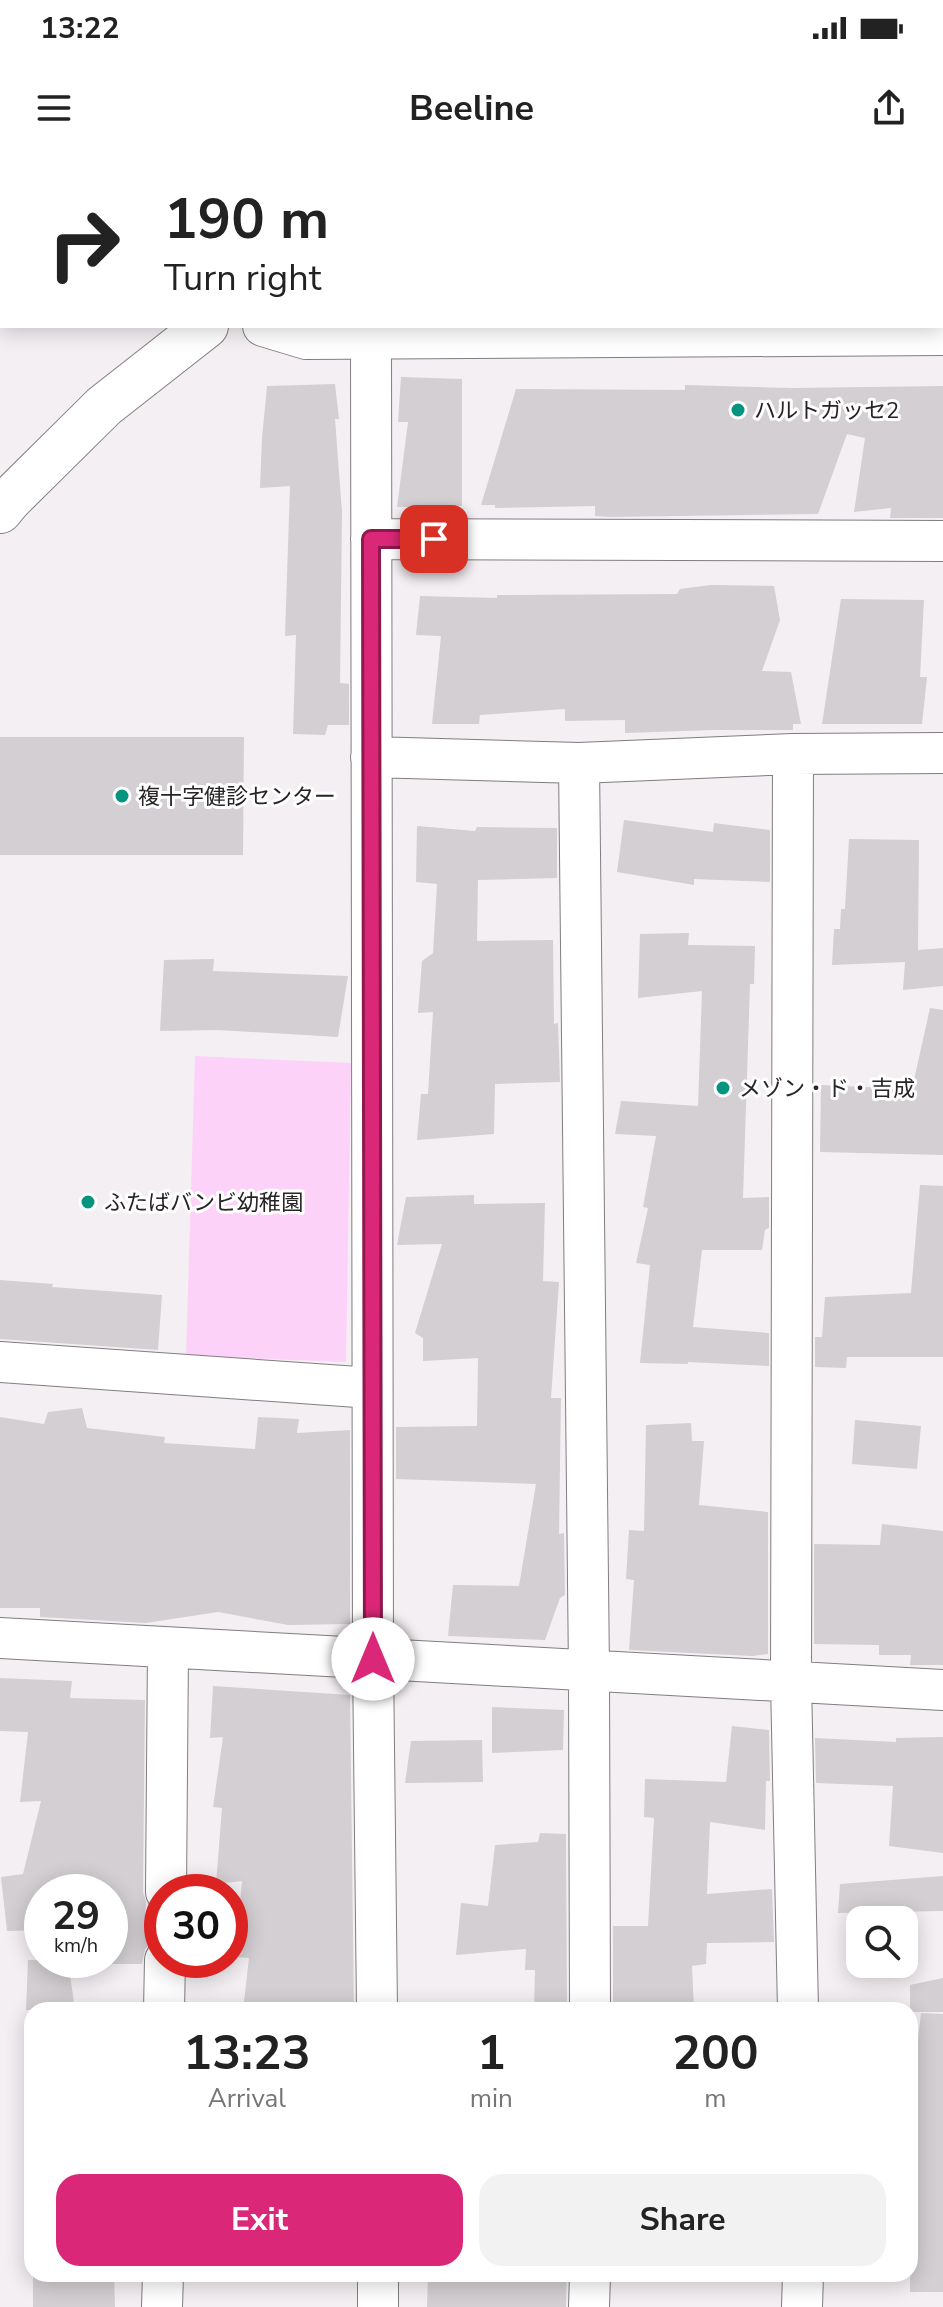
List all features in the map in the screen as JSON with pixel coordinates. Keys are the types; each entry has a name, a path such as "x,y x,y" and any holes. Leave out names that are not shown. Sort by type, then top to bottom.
{"street":[{"path":"0,511 104,406 203,328"},
{"path":"270,328 306,339 943,335"},
{"path":"371,339 372,1388 377,2002"},
{"path":"371,539 943,541"},
{"path":"371,757 579,763 793,754 943,753"},
{"path":"793,754 791,1682 798,2002"},
{"path":"579,763 590,2002"},
{"path":"0,1362 372,1388"},
{"path":"0,1638 943,1690"},
{"path":"166,1874 168,1648"},
{"path":"164,2002 165,1978"},
{"path":"162,2307 163,2282"},
{"path":"378,2282 378,2307"},
{"path":"589,2307 590,2282"},
{"path":"802,2307 803,2282"}],"shaded area":[{"path":"195,1056 351,1063 346,1362 186,1356"}],"building":[{"path":"401,377 462,379 462,506 397,507 408,422 398,422"},
{"path":"335,384 342,512 340,683 349,684 349,725 328,725 325,735 293,734 296,635 285,636 290,486 260,488 267,386"},
{"path":"685,385 792,388 943,386 943,518 890,518 891,508 854,512 865,438 847,434 818,514 610,517 595,516 595,506 495,508 495,505 481,505 516,389 685,390"},
{"path":"711,585 774,586 780,620 762,671 791,672 801,724 793,724 793,730 625,733 625,720 565,721 565,709 480,715 479,724 432,724 441,636 416,635 420,596 497,598 497,595 677,594 680,589"},
{"path":"841,599 924,600 920,677 927,677 922,724 822,724"},
{"name":"複十字健診センター","path":"0,737 244,737 243,855 0,855"},
{"path":"624,820 713,832 714,823 770,830 770,882 694,879 694,885 617,872"},
{"path":"417,826 475,831 477,827 557,828 557,878 478,880 477,941 553,940 554,1024 558,1023 560,1082 495,1084 494,1134 417,1140 421,1094 428,1094 433,1012 418,1013 422,961 433,953 437,884 416,882"},
{"path":"849,839 919,840 918,950 943,948 943,986 903,990 905,962 832,965 834,929 840,929 841,909 845,909"},
{"path":"689,933 688,945 755,946 754,984 750,984 743,1198 769,1197 769,1228 765,1230 762,1250 702,1250 693,1327 769,1333 769,1366 640,1363 650,1265 636,1263 648,1208 643,1207 656,1136 615,1134 621,1101 698,1106 702,991 638,998 640,934"},
{"path":"214,959 213,971 348,976 338,1037 218,1030 160,1031 164,960"},
{"path":"930,1008 943,1010 943,1155 820,1152 821,1085 912,1089"},
{"path":"920,1185 943,1186 943,1357 847,1357 846,1368 815,1367 815,1337 822,1337 825,1297 911,1293"},
{"path":"474,1195 474,1204 545,1203 543,1281 559,1282 551,1398 561,1398 559,1534 564,1533 565,1595 560,1598 545,1640 448,1636 453,1585 519,1586 536,1484 396,1479 396,1427 477,1426 478,1358 423,1361 423,1338 415,1333 442,1244 397,1245 406,1197"},
{"path":"0,1280 162,1295 158,1350 0,1339"},
{"path":"82,1408 87,1428 165,1437 164,1443 255,1449 258,1417 299,1419 297,1433 350,1430 350,1624 288,1625 218,1612 146,1623 40,1617 40,1608 0,1608 0,1417 44,1424 48,1412"},
{"path":"855,1420 921,1426 917,1469 852,1464"},
{"path":"691,1423 692,1441 704,1441 699,1505 768,1512 768,1654 752,1656 629,1650 634,1580 626,1579 629,1530 644,1531 646,1425"},
{"path":"882,1524 943,1531 943,1665 910,1665 911,1655 879,1655 879,1645 814,1644 814,1544 880,1545"},
{"path":"0,1678 72,1681 70,1698 145,1700 142,1964 128,1964 128,1874 24,1874 24,1931 7,1931 1,1877 23,1874 41,1801 20,1802 28,1732 0,1731"},
{"path":"213,1686 350,1695 354,2002 244,2002 249,1958 248,1874 217,1874 222,1808 213,1807 223,1737 210,1738"},
{"path":"492,1707 564,1710 563,1750 492,1753"},
{"path":"732,1726 769,1730 770,1781 766,1781 765,1830 710,1822 707,1894 772,1889 774,1942 707,1943 706,1964 692,1966 694,2002 613,2002 613,1926 648,1926 654,1818 644,1817 645,1779 726,1782"},
{"path":"943,1737 943,1853 889,1846 893,1786 816,1783 815,1738 896,1742 896,1738"},
{"path":"482,1740 483,1782 405,1783 411,1741"},
{"path":"540,1833 566,1834 567,2002 534,2002 535,1970 525,1970 526,1949 456,1955 461,1903 488,1906 495,1845 538,1842"},
{"path":"943,1876 943,1911 918,1911 918,1906 846,1906 846,1913 838,1913 840,1884"},
{"path":"27,1978 71,1978 74,2002 26,2002"},
{"path":"943,1978 943,2012 918,2012 918,2002 910,2002 910,1985"},
{"path":"921,2013 943,2014 943,2292 910,2292 910,2282 918,2282 918,2041"},
{"path":"33,2282 114,2282 115,2307 33,2307"},
{"path":"428,2282 567,2282 566,2307 427,2307"}],"place":[{"name":"ハルトガッセ2","path":"738,410"},
{"name":"複十字健診センター","path":"122,796"},
{"name":"メゾン・ド・吉成","path":"723,1088"},
{"name":"ふたばバンビ幼稚園","path":"88,1202"}],"route":[{"path":"373,1659 371,539 434,539"}]}
